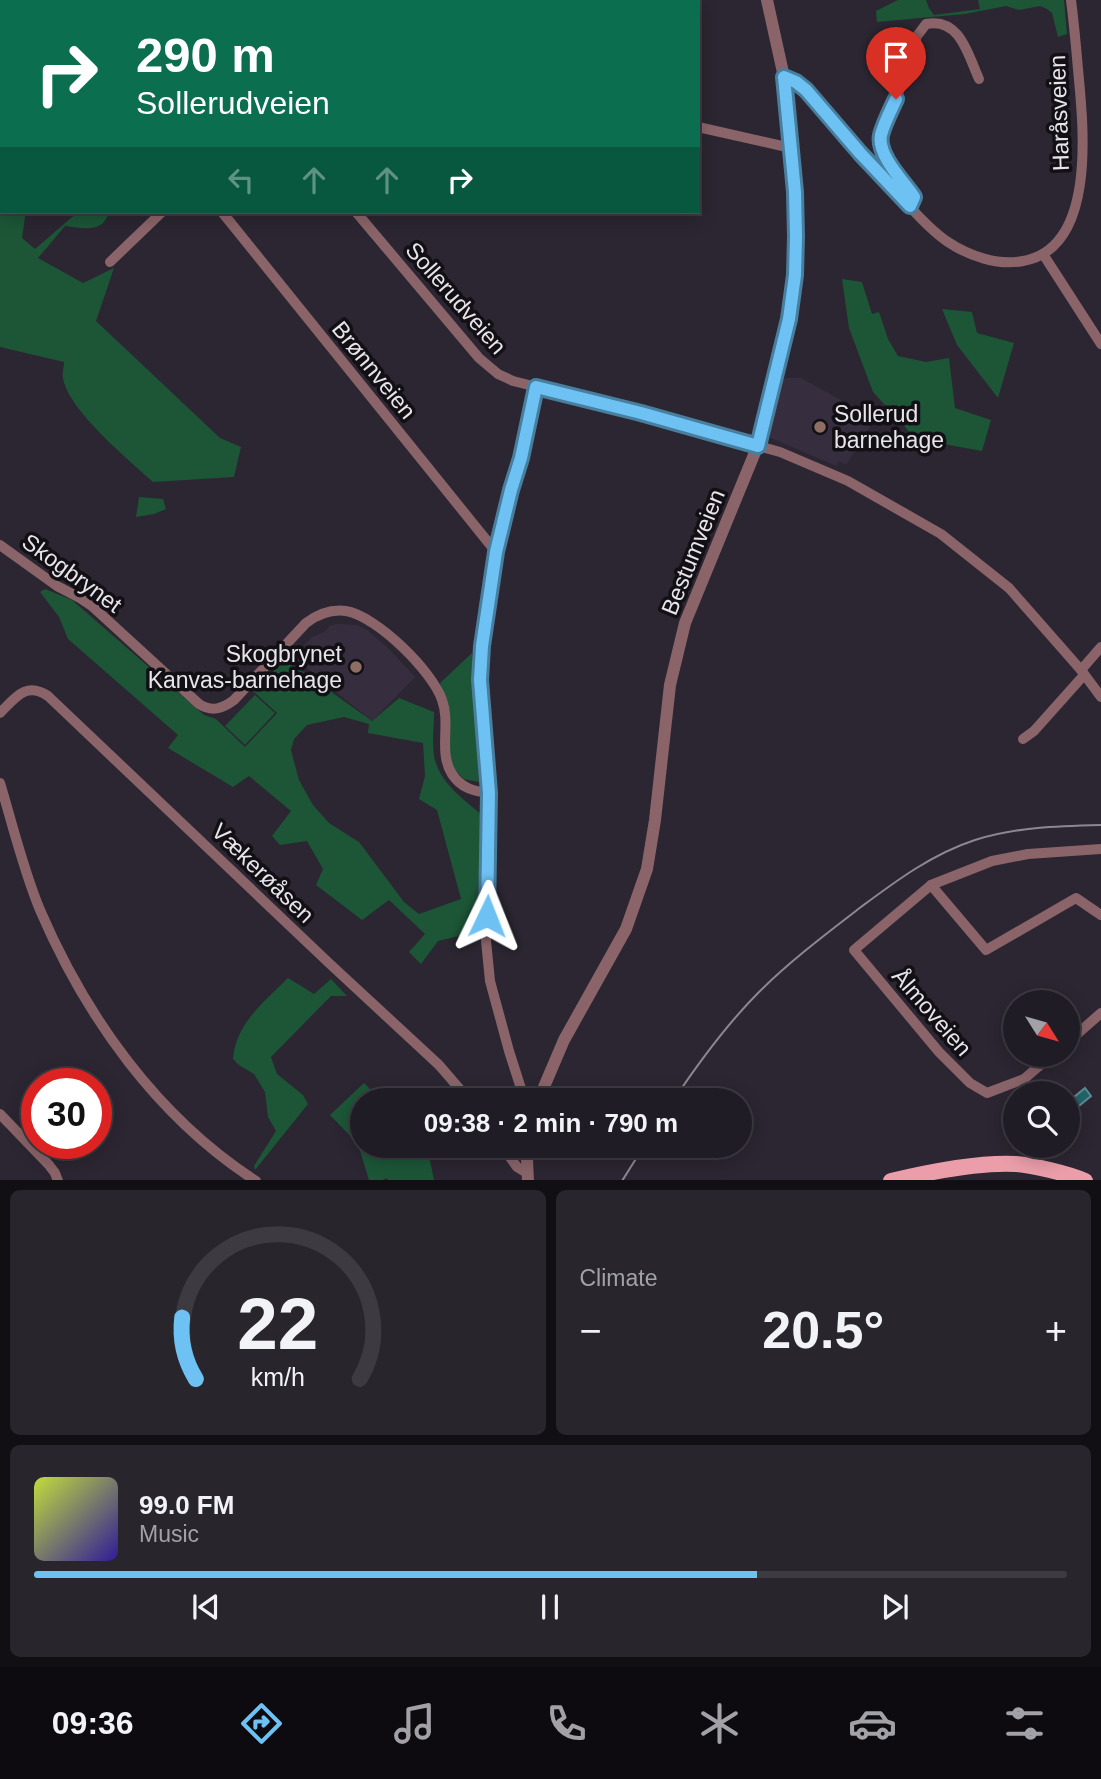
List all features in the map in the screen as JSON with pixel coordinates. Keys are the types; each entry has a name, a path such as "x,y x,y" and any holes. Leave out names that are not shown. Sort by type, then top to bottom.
{"main road":[{"path":"896,1180 960,1168 1004,1164 1020,1164 1081,1180"}],"street":[{"name":"Bestumveien","path":"544,1088 564,1040 626,929 647,869 657,807 670,685 685,623 758,446 793,293 796,236 791,148 784,77 767,0"},
{"name":"Haråsveien","path":"1043,254 1061,237 1072,216 1082,170 1082,108 1071,0"},
{"path":"910,206 914,197 885,157 881,136 917,36 926,24 942,23 956,32 979,79"},
{"path":"784,77 806,90 860,153 935,233 958,249 991,260 1014,263 1043,254 1101,344"},
{"path":"700,127 791,148"},
{"path":"110,262 160,214"},
{"name":"Brønnveien","path":"224,214 496,552"},
{"name":"Sollerudveien","path":"358,214 479,359 498,374 513,381 780,452 848,481 941,534 1009,588 1083,672 1101,697"},
{"path":"521,1088 490,981 486,941 489,793 480,680 482,646 496,552 521,458 536,387"},
{"name":"Skogbrynet","path":"0,545 57,586 92,606 199,704 209,709 226,706 234,700 311,620 329,611 346,611 364,618 385,631 436,685 444,704 448,766 457,780 467,788 489,793"},
{"path":"1023,739 1034,731 1101,647"},
{"name":"Vækerøåsen","path":"0,713 21,693 28,690 35,689 48,696 439,1065 459,1088"},
{"path":"0,783 40,910 77,985 95,1014 157,1097 196,1136 255,1180"},
{"path":"1101,849 1028,854 992,861 931,885 986,950 1076,898 1101,915"},
{"name":"Ålmoveien","path":"931,885 854,950 939,1052 970,1083 987,1093 1024,1079 1037,1068"},
{"path":"1080,1031 1101,1013"},
{"path":"0,1114 49,1165 58,1180"},
{"path":"511,1158 527,1177"},
{"path":"527,1177 528,1158"}],"shaded area":[{"name":"Sollerud barnehage","path":"783,378 801,378 875,419 846,465 839,461 836,466 771,438 768,433"},
{"name":"Skogbrynet Kanvas-barnehage","path":"357,625 367,630 415,677 372,721 293,657 312,637 326,631 329,626"}],"green space":[{"path":"898,0 926,0 934,15 980,9 978,0 1064,0 1067,34 1058,37 1052,13 1040,6 1019,10 1006,6 965,14 877,22 876,11"},
{"path":"0,214 24,214 22,238 35,249 76,214 108,214 97,227 65,226 38,258 83,283 114,268 96,321 220,438 241,447 234,477 153,482 101,434 76,405 63,378 64,362 0,347"},
{"path":"842,279 862,282 872,314 879,312 888,339 898,356 926,362 949,358 955,408 991,420 982,451 916,439 873,392 849,328"},
{"path":"942,309 972,312 977,333 1014,343 998,398 957,345"},
{"path":"139,497 163,499 166,509 136,517"},
{"path":"45,589 72,600 204,715 216,719 245,747 277,713 253,691 285,659 372,721 399,698 434,712 433,751 441,774 452,789 481,814 477,932 438,941 421,964 409,952 425,934 389,900 362,920 316,885 323,869 307,841 280,845 272,836 291,811 249,776 233,787 168,748 178,735 68,639 59,617 40,592","holes":["344,717 369,724 368,733 423,743 425,776 419,799 437,810 461,899 419,914 404,902 359,842 329,823 313,805 299,780 291,750 294,739 307,725"]},
{"path":"472,653 479,782 464,779 453,768 447,747 448,705 440,683"},
{"path":"255,695 275,713 245,745 225,726"},
{"path":"288,978 314,994 331,979 347,996 331,996 271,1057 277,1074 303,1095 308,1104 255,1170 254,1166 276,1131 268,1117 265,1092 254,1074 233,1059 235,1046 245,1024"},
{"path":"350,1096 350,1136 330,1115"},
{"path":"362,1158 429,1158 434,1180 387,1178 369,1180"}],"water":[{"path":"1085,1088 1091,1096 1080,1105 1080,1092"}],"tram line":[{"path":"682,1088 724,1031 771,981 835,927 915,869 959,846 1006,832 1101,825"},
{"path":"623,1180 636,1158"}],"place":[{"name":"Sollerud barnehage","path":"820,427"},
{"name":"Skogbrynet Kanvas-barnehage","path":"356,667"}],"route":[{"path":"487,916 489,793 480,680 482,646 496,552 521,458 536,387 758,446 789,319 795,275 795,192 784,77 806,90 910,206 914,197 885,157 881,145 881,136 896,99"}]}
